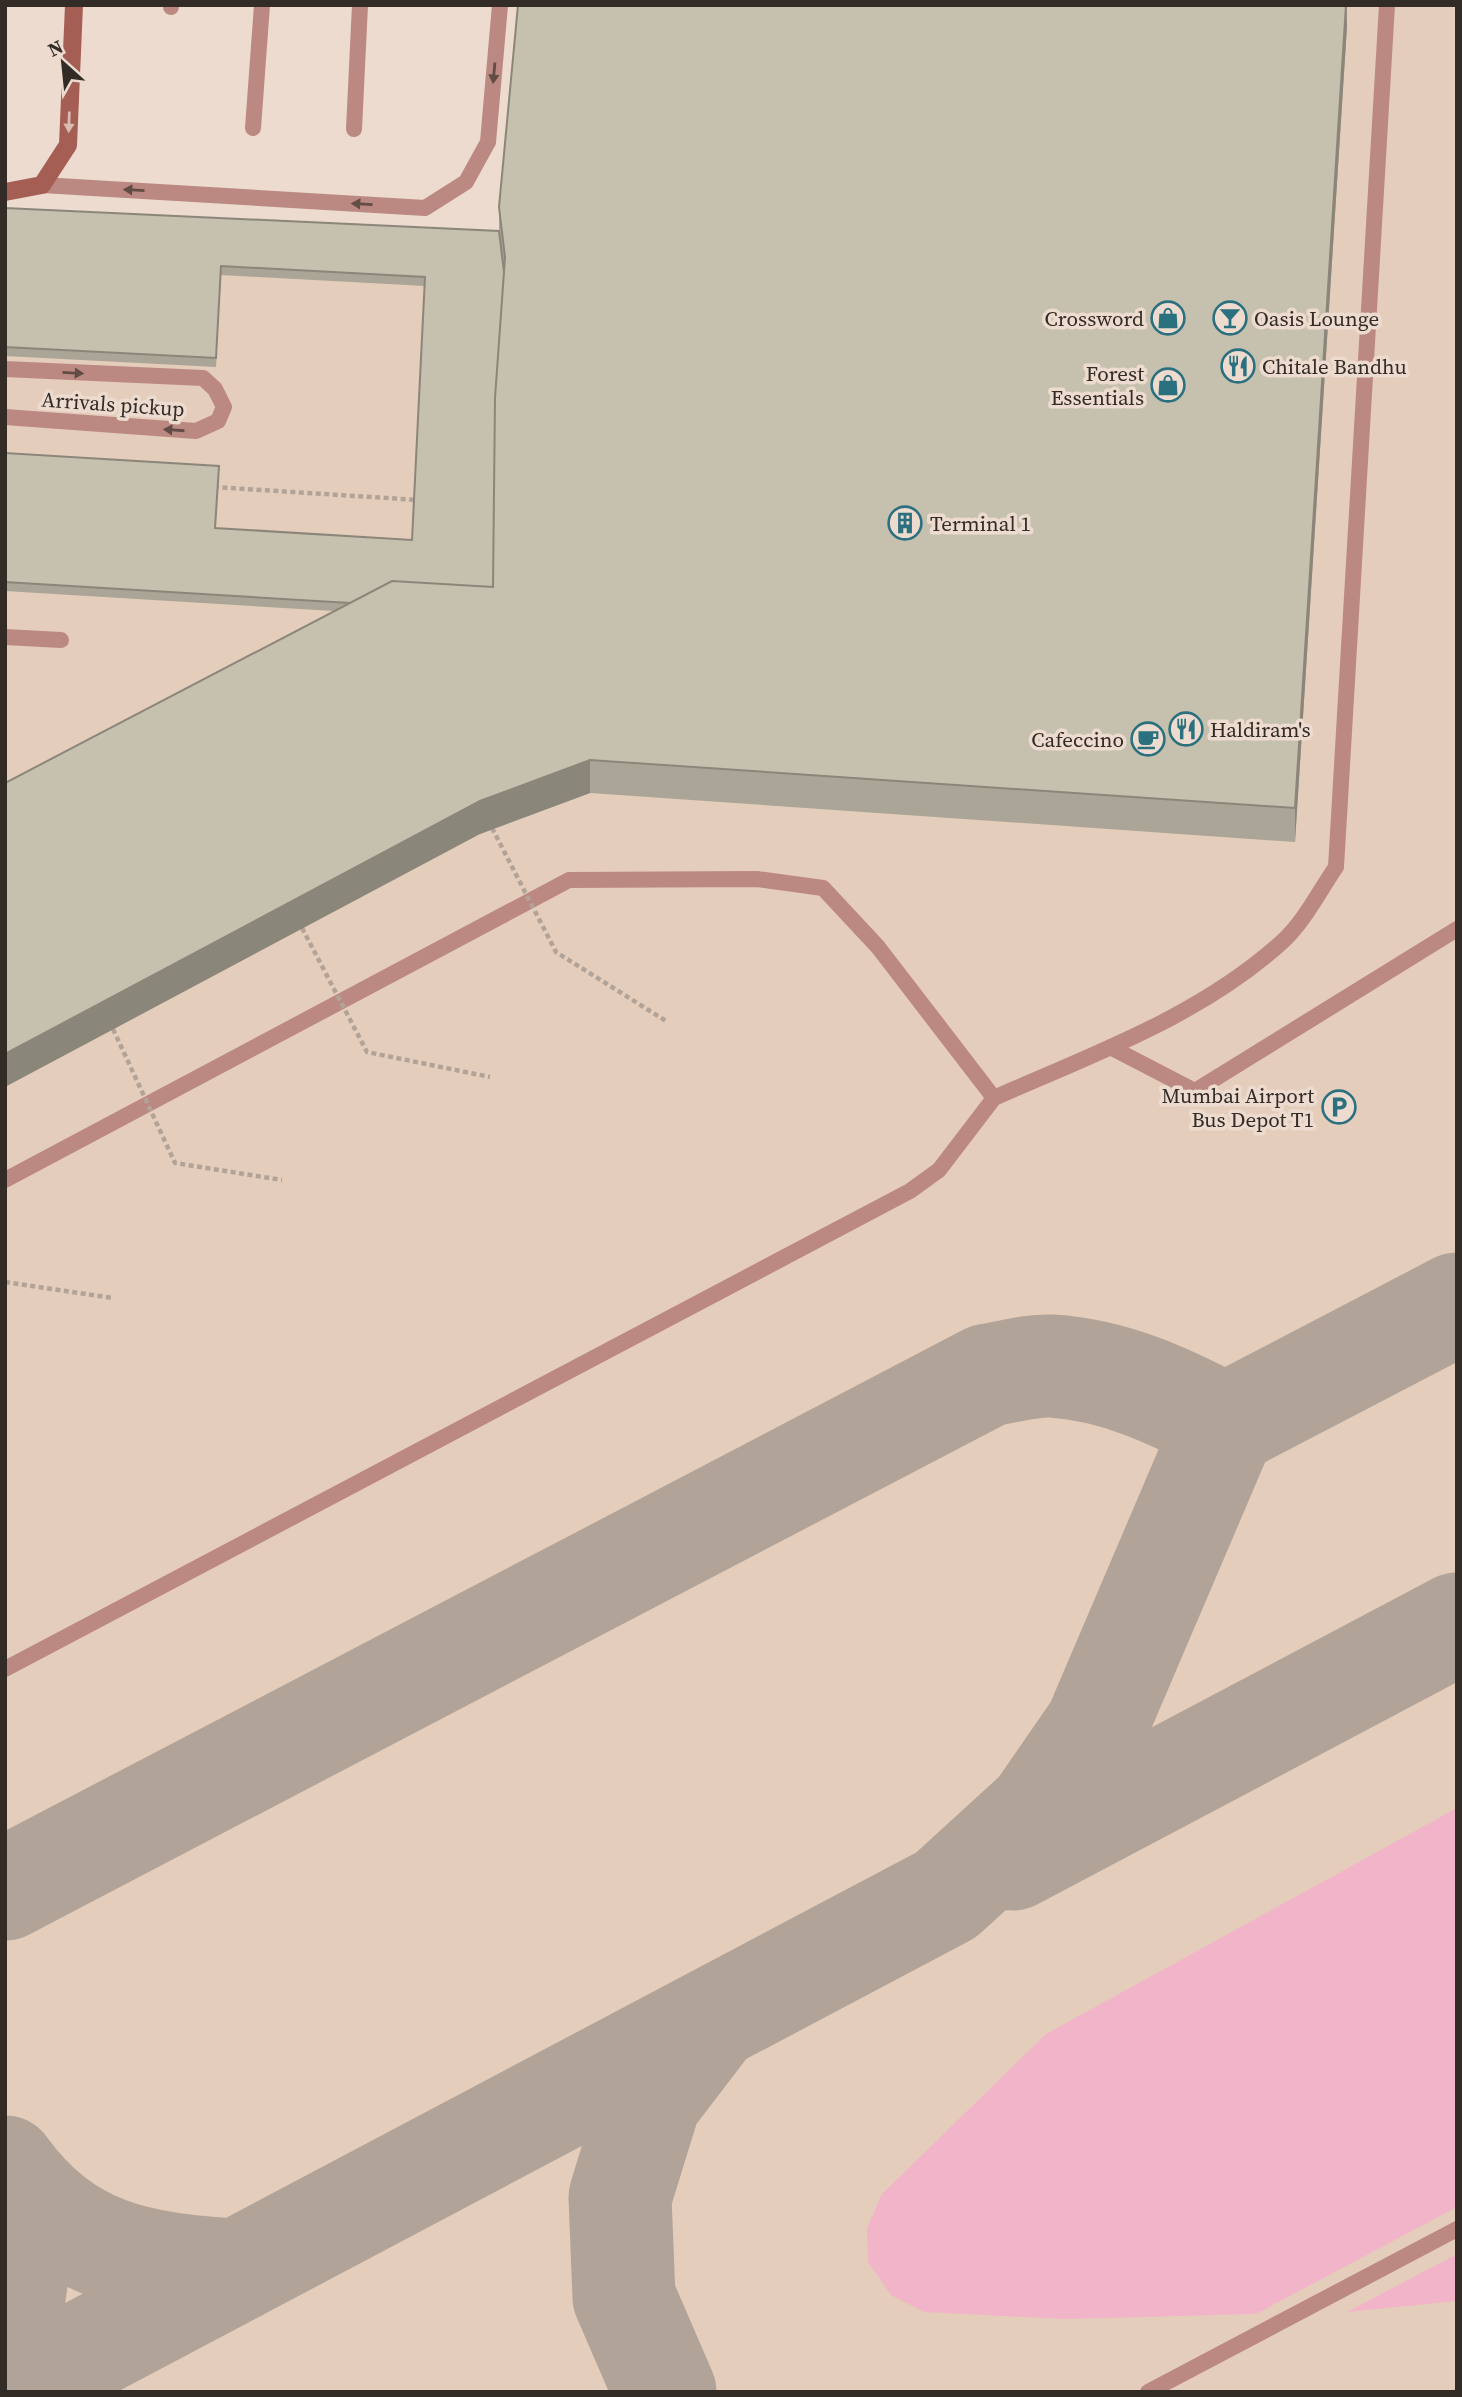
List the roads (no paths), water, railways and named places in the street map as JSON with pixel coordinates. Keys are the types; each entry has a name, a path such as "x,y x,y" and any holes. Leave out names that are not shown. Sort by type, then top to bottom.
{"street":[{"path":"5,192 42,185 68,145 74,5"}],"lane":[{"path":"253,128 262,5"},
{"path":"354,129 360,5"},
{"path":"42,185 425,208 466,183 488,142 500,5"},
{"path":"5,1669 910,1191 939,1170 994,1098 1153,1028 1221,989 1285,940 1336,867 1387,5"},
{"name":"Arrivals pickup","path":"5,369 203,378 215,389 223,407 218,421 196,431 5,417"},
{"path":"5,637 61,640"},
{"path":"5,1180 569,880 757,879 823,888 878,947 994,1098"},
{"path":"1110,1047 1195,1091 1457,929"},
{"path":"1148,2392 1457,2229"}],"place":[{"name":"Crossword","path":"1168,318"},
{"name":"Oasis Lounge","path":"1230,318"},
{"name":"Chitale Bandhu","path":"1238,366"},
{"name":"Forest Essentials","path":"1168,385"},
{"name":"Terminal 1","path":"905,523"},
{"name":"Haldiram's","path":"1186,729"},
{"name":"Cafeccino","path":"1148,739"},
{"name":"Mumbai Airport Bus Depot T1","path":"1339,1107"}]}
